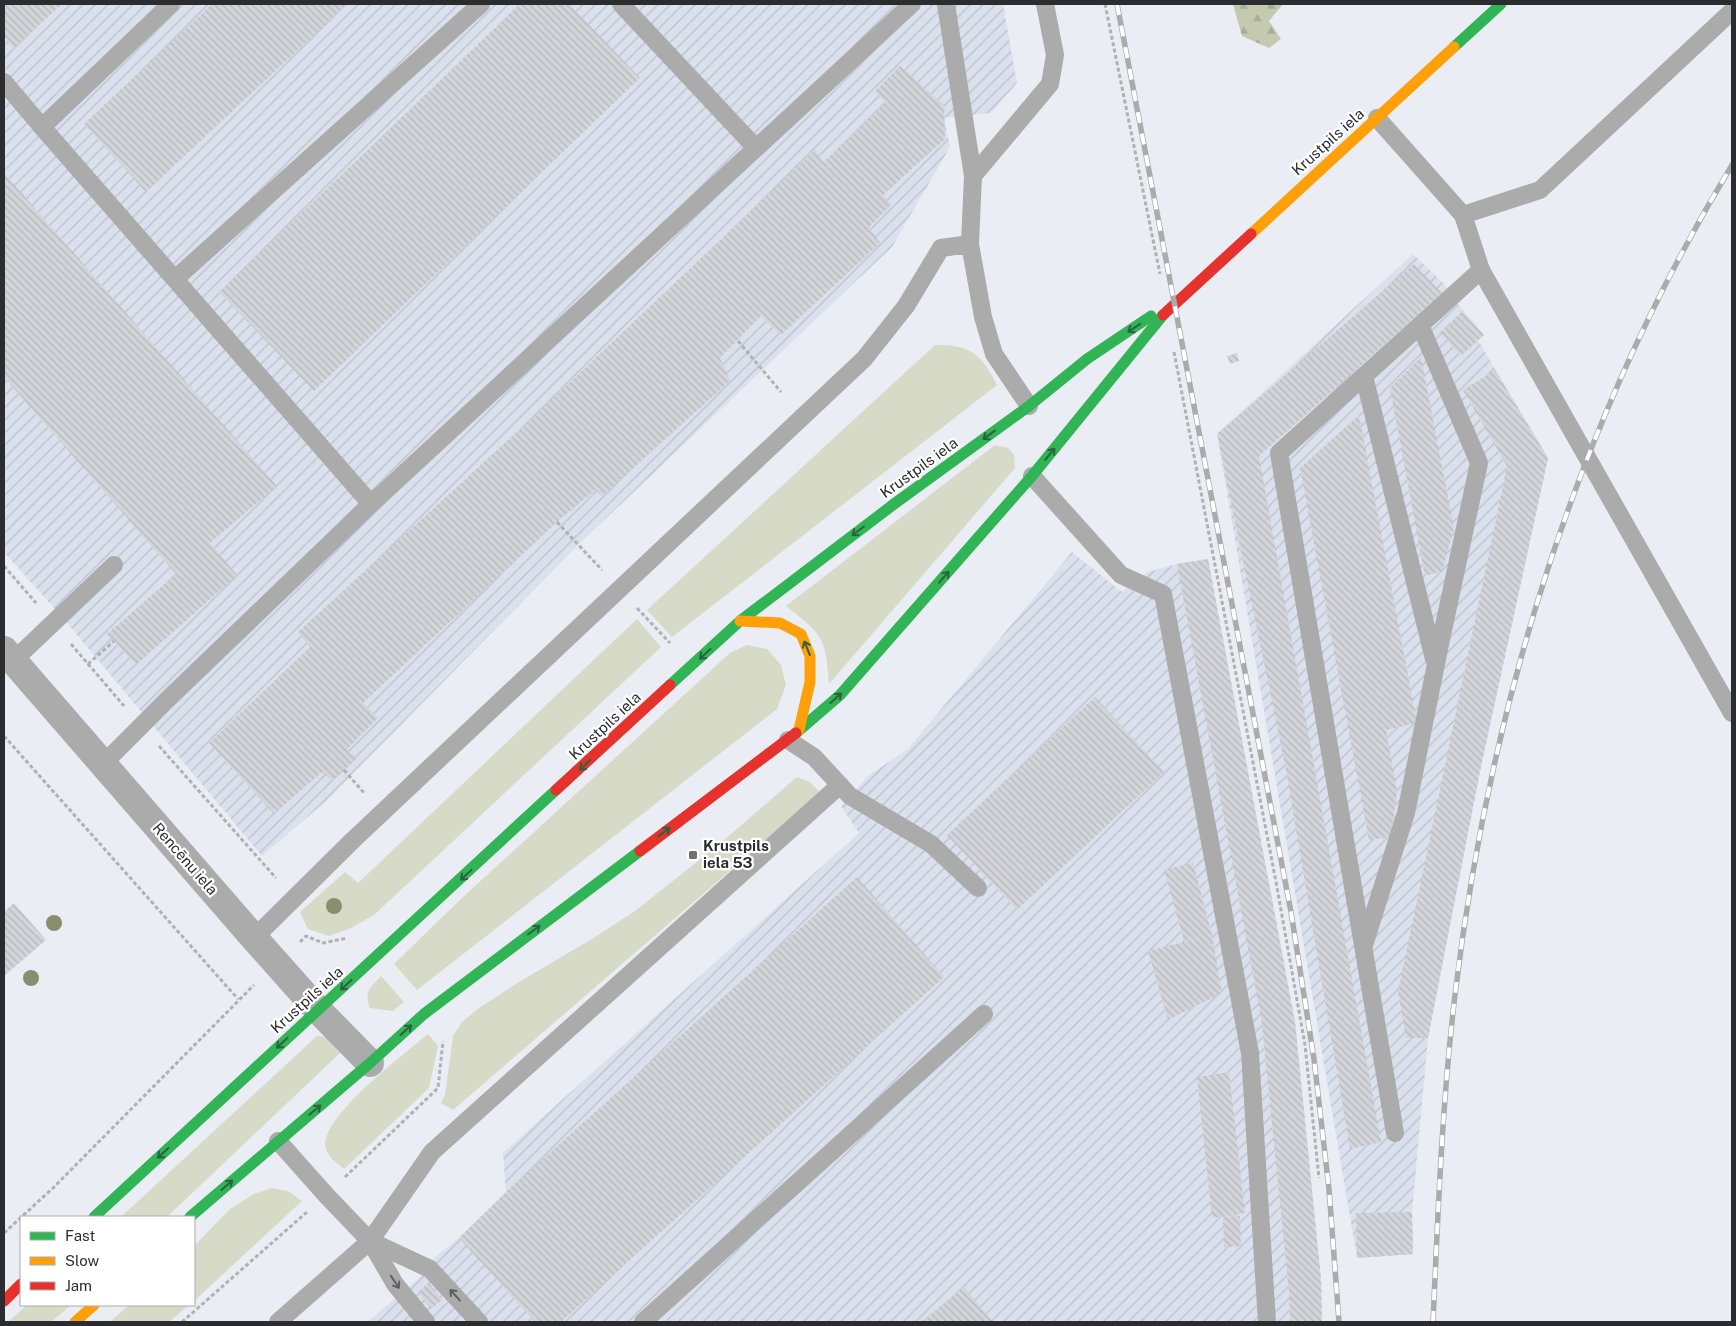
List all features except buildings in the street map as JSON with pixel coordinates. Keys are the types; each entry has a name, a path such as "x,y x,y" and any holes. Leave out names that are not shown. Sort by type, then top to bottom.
{"main road":[{"name":"Krustpils iela","path":"191,1216 370,1063 424,1014 793,735 840,695 1032,476 1169,307 1501,4"},
{"name":"Krustpils iela","path":"95,1216 740,621 894,504 1029,406 1087,359 1169,307"},
{"path":"740,621 780,623 801,634 810,656 810,682 793,735"},
{"path":"4,1301 20,1285"},
{"path":"75,1322 93,1306"}],"street":[{"name":"Rencēnu iela","path":"8,656 277,964 318,1010 370,1063"}],"lane":[{"path":"42,127 170,4"},
{"path":"175,279 481,4"},
{"path":"621,4 756,148"},
{"path":"102,764 371,504 912,4"},
{"path":"946,4 973,176 970,244 982,317 994,354 1029,406"},
{"path":"973,176 1050,84 1055,55 1045,4"},
{"path":"1463,215 1540,190 1732,11"},
{"path":"4,82 371,504"},
{"path":"1377,118 1463,215 1481,270 1732,713"},
{"path":"254,938 353,840 864,359 906,306 941,248 970,244"},
{"path":"1395,1134 1279,453 1481,270"},
{"path":"1364,948 1406,813 1435,666 1479,463 1420,325"},
{"path":"1364,376 1435,666"},
{"path":"1032,476 1121,574 1163,594 1250,1053 1267,1322"},
{"path":"8,656 114,566"},
{"path":"793,735 850,796 931,844 978,888"},
{"path":"278,1322 370,1240 432,1152 840,785"},
{"path":"643,1322 984,1014"},
{"path":"278,1141 326,1195 370,1240 395,1284 426,1322"},
{"path":"370,1240 430,1268 479,1322"}],"path":[{"path":"1105,4 1169,307 1276,882 1301,1026 1319,1178"},
{"path":"738,340 781,392"},
{"path":"88,664 114,641"},
{"path":"4,736 238,999"},
{"path":"344,770 364,793"},
{"path":"23,1216 53,1188 238,999 277,964"},
{"path":"182,1322 326,1195 438,1088 443,1035"},
{"path":"4,1233 20,1218"}],"shaded area":[{"path":"4,4 1003,4 1017,83 991,113 944,118 950,147 892,247 581,542 325,802 262,856 62,617 4,552"},
{"path":"1413,254 1443,283 1463,311 1484,335 1478,340 1548,458 1480,771 1428,1038 1412,1212 1413,1254 1357,1258 1217,434"},
{"path":"1072,552 1122,592 1148,572 1177,564 1208,559 1295,1022 1321,1279 1322,1322 367,1322 430,1269 433,1259 459,1238 506,1193 503,1153 859,833 841,806 868,776 908,749"}],"green space":[{"path":"1233,4 1283,4 1269,21 1281,39 1269,48 1242,36"},
{"path":"935,345 957,347 974,353 986,366 997,385 672,637 647,610"},
{"path":"995,445 1008,448 1014,455 1015,468 829,684 826,656 820,638 815,631 786,606"},
{"path":"637,619 661,647 374,915 351,928 329,936 308,929 300,912 345,872 358,883"},
{"path":"747,645 767,649 781,665 786,685 777,709 417,990 394,964 463,897 730,653"},
{"path":"797,777 810,782 820,793 453,1110 441,1103 445,1095 453,1036 462,1022 479,1008 519,982 635,911 717,846"},
{"path":"381,976 404,1002 393,1011 370,1008 368,1002 369,990"},
{"path":"428,1034 438,1046 429,1088 344,1169 331,1158 326,1149 327,1137 335,1121 348,1105 383,1071"},
{"path":"317,1036 328,1037 341,1052 168,1216 122,1216"},
{"path":"272,1188 288,1191 302,1201 195,1300 195,1245 230,1209 254,1194"},
{"path":"26,1306 70,1306 51,1322 8,1322"},
{"path":"128,1306 188,1306 169,1322 110,1322"}],"railway":[{"path":"1117,4 1291,912 1314,1059 1329,1189 1339,1322"},
{"path":"1433,1322 1444,1117 1455,995 1471,886 1492,777 1518,670 1549,565 1586,461 1629,360 1678,261 1732,165"}],"traffic: fast":[{"path":"1454,47 1501,4"},
{"path":"796,733 840,695 1032,476 1163,315"},
{"path":"670,685 740,621 894,504 1029,406 1087,359 1151,316"},
{"path":"95,1216 556,790"},
{"path":"191,1216 370,1063 424,1014 640,851"}],"traffic: slow":[{"path":"1251,234 1454,47"},
{"path":"740,621 780,623 801,634 810,656 810,682 799,730"},
{"path":"75,1322 93,1306"}],"traffic: jam":[{"path":"1163,315 1251,234"},
{"path":"556,790 670,685"},
{"path":"640,851 796,733"},
{"path":"4,1301 20,1285"}],"place":[{"name":"Krustpils iela 53","path":"693,855"}]}
